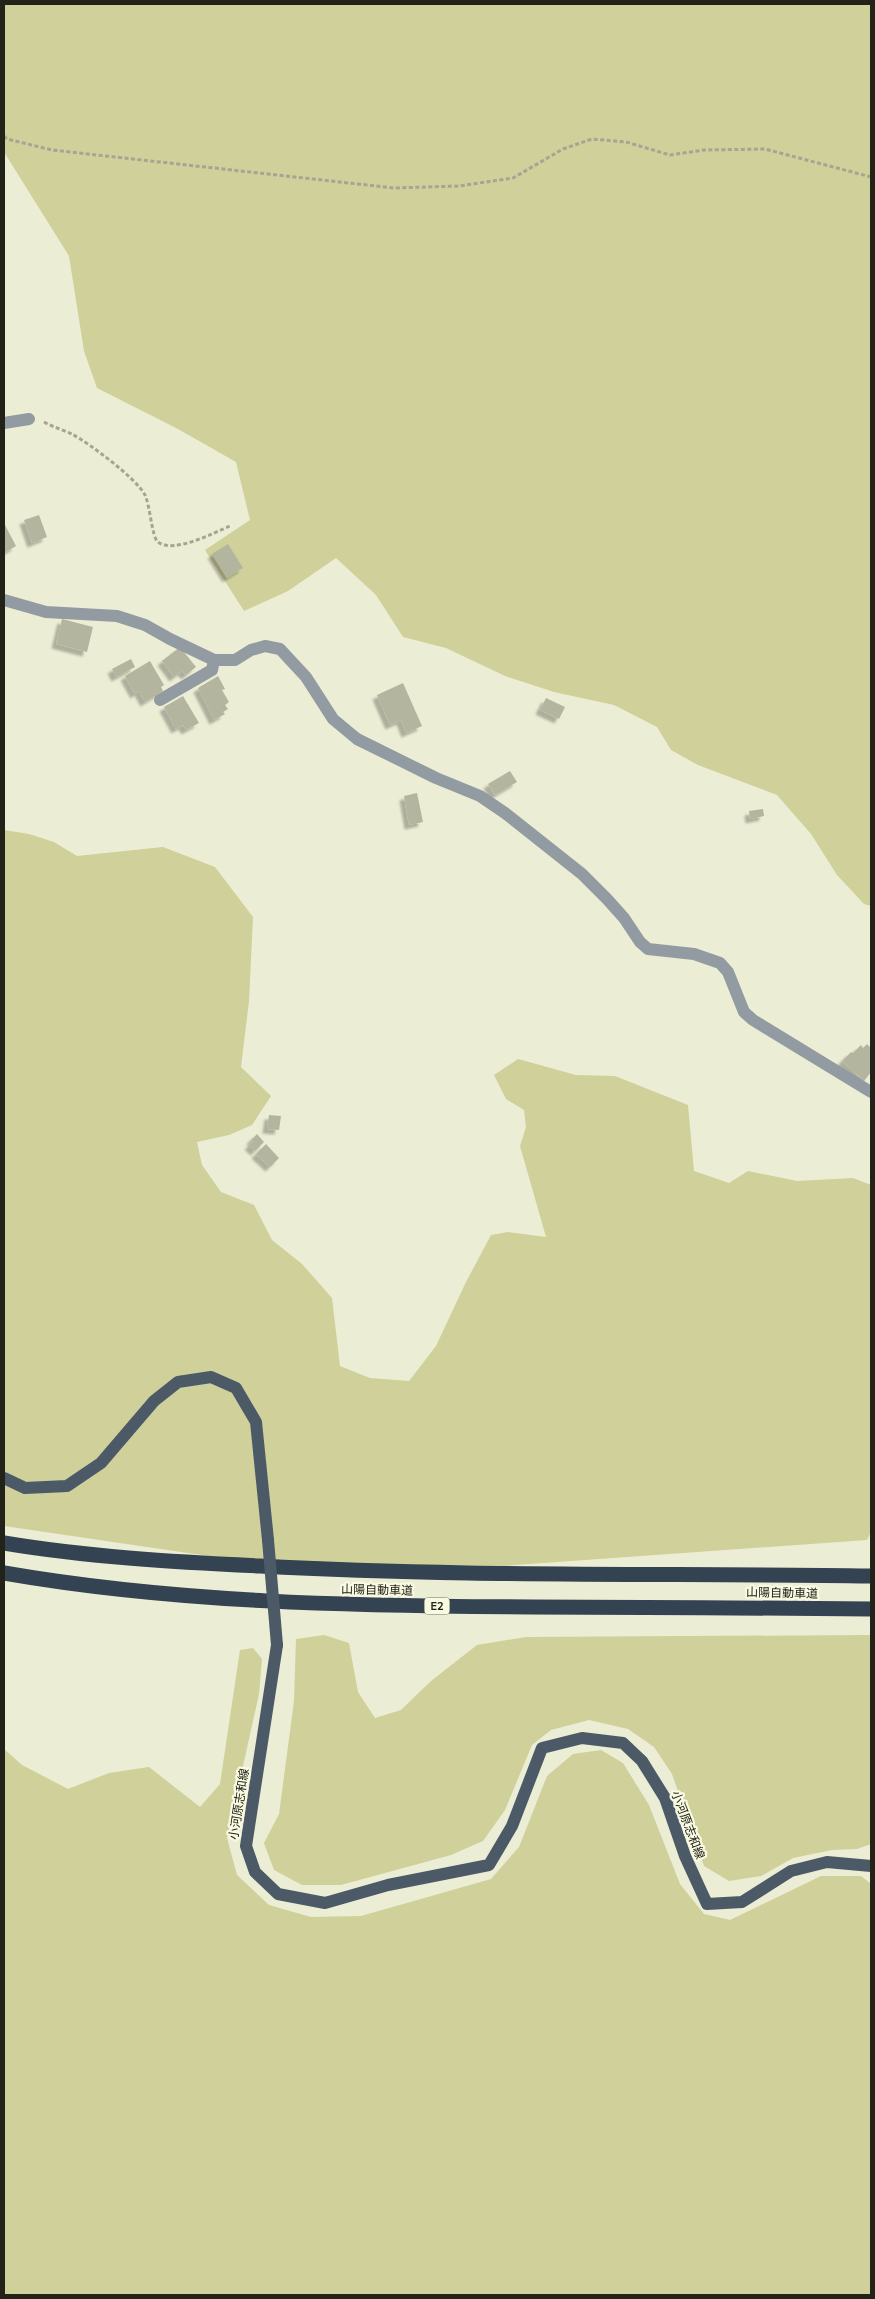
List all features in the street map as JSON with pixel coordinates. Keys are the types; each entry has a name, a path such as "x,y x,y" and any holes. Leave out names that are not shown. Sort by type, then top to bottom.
{"highway":[{"name":"山陽自動車道","path":"4,1543 52,1551 211,1564 329,1570 871,1576"},
{"name":"山陽自動車道","path":"4,1573 49,1580 210,1597 332,1604 871,1609"}],"main road":[{"name":"小河原志和線","path":"4,1478 25,1488 67,1486 101,1463 154,1401 178,1382 211,1377 236,1388 256,1422 278,1645 246,1846 255,1872 278,1894 325,1903 388,1885 489,1865 512,1826 542,1748 582,1738 623,1743 642,1761 665,1798 684,1856 707,1904 742,1902 790,1871 827,1862 871,1866"}],"street":[{"path":"4,423 29,419"},
{"path":"4,600 46,612 117,616 145,625 170,640 214,660 235,660 251,650 265,646 280,650 306,677 333,719 358,739 436,778 480,796 505,813 582,874 624,918 640,942 648,949 694,954 720,963 728,972 744,1012 753,1020 871,1092"},
{"path":"160,700 212,670 214,660"}],"path":[{"path":"4,136 7,140 52,150 394,188 459,186 513,178 564,149 592,139 626,142 670,155 704,150 765,149 871,177"},
{"path":"29,419 39,420 74,435 139,485 150,509 153,536 158,542 171,546 182,544 230,526"}],"green space":[{"path":"4,4 871,4 871,906 864,904 837,875 811,834 777,795 698,765 671,750 657,727 614,705 554,692 505,676 446,648 403,637 376,595 336,558 288,591 244,611 205,550 250,520 236,462 178,429 97,388 84,351 69,256 4,152"},
{"path":"4,830 29,834 54,842 77,856 163,847 215,867 253,917 249,1001 241,1067 271,1096 252,1125 229,1135 197,1142 202,1165 221,1192 254,1205 272,1240 302,1264 332,1298 340,1366 370,1378 409,1381 436,1346 466,1282 491,1235 508,1232 546,1237 520,1146 526,1127 524,1110 506,1099 494,1075 518,1059 576,1075 615,1076 688,1105 694,1171 729,1183 748,1171 797,1181 853,1178 871,1185 871,1532 867,1540 404,1573 270,1565 4,1526"},
{"path":"324,1635 349,1643 358,1692 375,1718 401,1710 431,1681 477,1645 526,1637 871,1635 871,1844 857,1849 832,1850 793,1858 761,1876 729,1881 704,1866 672,1774 654,1747 628,1729 589,1720 551,1730 532,1745 505,1810 483,1841 451,1855 341,1885 302,1885 274,1870 264,1843 279,1814 294,1701 296,1639"},
{"path":"253,1648 262,1659 259,1694 227,1838 237,1875 269,1905 311,1917 361,1916 491,1879 519,1847 547,1776 573,1754 601,1750 623,1763 649,1805 680,1884 704,1914 730,1920 821,1876 861,1876 871,1884 871,2295 4,2295 4,1749 22,1765 68,1789 109,1773 149,1767 200,1807 220,1784 240,1650"}],"building":[{"path":"39,515 47,537 32,543 24,520"},
{"path":"4,523 16,546 4,553"},
{"path":"228,544 243,568 227,578 212,554"},
{"path":"62,619 93,627 87,652 56,644"},
{"path":"180,647 196,667 186,675 182,671 174,677 162,661"},
{"path":"131,659 135,667 116,677 112,669"},
{"path":"150,661 164,685 161,687 163,691 145,702 139,691 135,694 125,676"},
{"path":"218,676 225,689 222,690 229,702 225,705 228,709 223,712 225,714 214,720 198,688"},
{"path":"403,683 422,726 406,733 401,720 390,725 377,695"},
{"path":"183,696 199,723 186,730 183,725 176,729 164,707"},
{"path":"546,698 565,707 559,719 540,710"},
{"path":"510,771 517,782 495,795 488,784"},
{"path":"417,793 423,822 409,825 404,796"},
{"path":"763,809 764,816 750,819 749,811"},
{"path":"867,1044 871,1048 871,1072 864,1081 842,1061 861,1045 863,1048"},
{"path":"269,1115 281,1116 279,1130 267,1129"},
{"path":"257,1134 264,1142 255,1151 249,1145"},
{"path":"266,1144 279,1158 270,1167 256,1154"}]}
